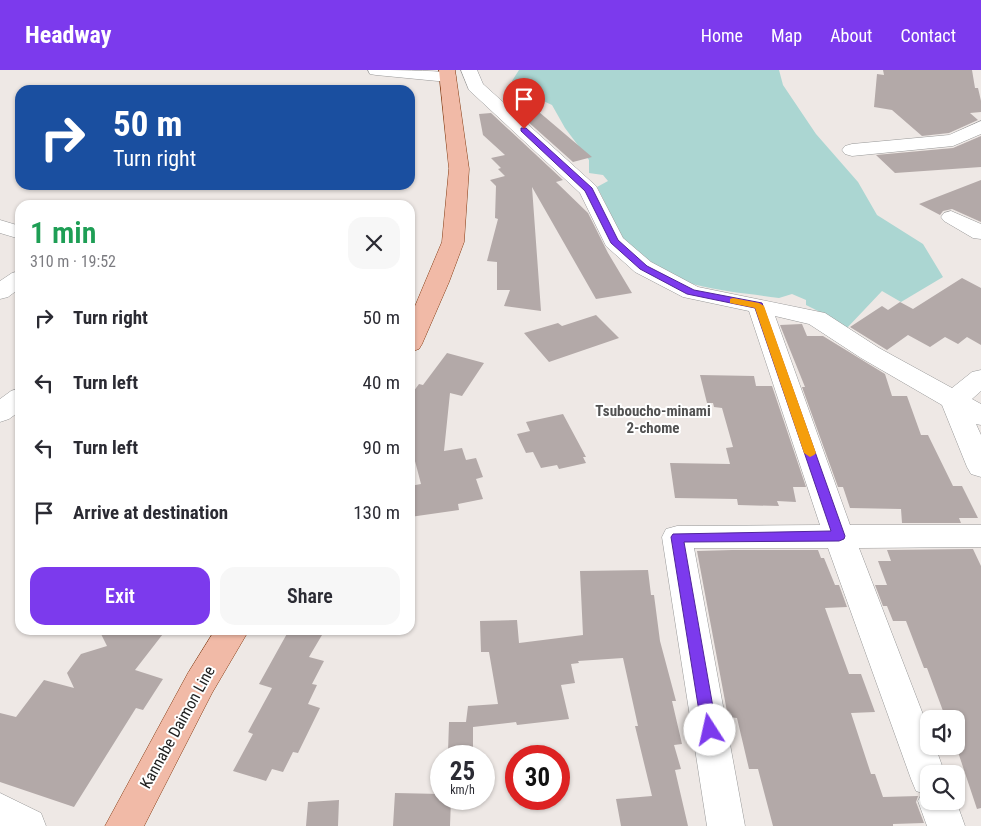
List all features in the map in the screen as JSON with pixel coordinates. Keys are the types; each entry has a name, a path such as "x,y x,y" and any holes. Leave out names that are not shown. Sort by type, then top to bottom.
{"main road":[{"path":"415,333 438,282 453,242 459,169 455,72"},
{"name":"Kannabe Daimon Line","path":"124,826 200,683 230,635"}],"street":[{"path":"376,70 455,72 476,86 589,190 614,241 644,268 691,292 817,318 870,353 981,416"},
{"path":"852,150 952,140 981,127"},
{"path":"950,217 981,233"},
{"path":"0,226 15,231"},
{"path":"0,292 15,282"},
{"path":"759,306 839,536 923,765"},
{"path":"953,401 981,378"},
{"path":"0,413 15,401"},
{"path":"953,401 981,467"},
{"path":"726,826 677,537 981,536"},
{"path":"940,810 946,826"},
{"path":"0,811 27,826"}],"water":[{"path":"519,70 779,70 783,85 816,134 858,182 877,215 923,244 943,277 901,302 882,291 847,328 806,305 806,300 792,294 779,298 715,289 673,277 654,268 637,255 623,238 597,187 608,181 603,175 589,173 589,160 565,128 552,105 519,90 512,81"}],"building":[{"path":"883,70 972,70 975,88 978,88 981,101 981,112 970,113 978,120 949,133 922,136 892,110 874,107 877,74 884,75"},
{"path":"517,112 539,112 592,157 573,162"},
{"path":"491,113 563,180 556,182 588,213 608,253 632,293 596,299 532,187 541,311 504,306 510,290 497,290 497,262 487,261 498,219 495,218 496,186 490,180 505,176 498,169 501,168 491,158 505,155 483,135 479,114"},
{"path":"981,136 981,167 895,173 876,155 953,148"},
{"path":"981,180 981,222 952,209 943,211 940,215 919,204"},
{"path":"962,278 981,288 981,345 967,337 958,344 945,337 930,347 908,335 887,350 850,327 882,306 888,310 900,302 913,309"},
{"path":"596,315 619,338 549,362 524,333 558,323 562,326"},
{"path":"802,324 807,336 823,336 885,374 892,396 907,396 921,435 928,435 953,486 962,486 978,518 959,518 961,523 902,523 901,509 850,508 843,487 838,487 802,387 805,387 780,325"},
{"path":"447,353 484,363 462,396 450,393 444,451 462,448 466,460 476,458 483,477 476,479 483,499 458,504 459,510 415,516 415,485 421,484 415,461 415,389 419,384 423,385"},
{"path":"700,375 754,376 756,386 772,386 806,487 793,487 796,502 777,501 779,506 738,505 737,499 675,498 670,463 730,464 726,448 733,447 722,408 714,407 713,403 707,403"},
{"path":"563,414 586,457 583,457 586,463 559,469 557,465 541,468 533,452 526,453 517,434 530,431 526,422"},
{"path":"973,549 981,566 981,808 977,809 965,773 965,765 962,765 959,755 965,755 965,710 943,710 927,668 924,668 906,621 893,621 887,606 883,606 875,585 887,585 878,561 891,561 887,550"},
{"path":"818,550 821,558 824,558 835,585 839,585 847,607 825,608 849,674 861,674 875,712 851,713 871,774 875,774 883,797 918,796 916,802 924,823 893,824 893,826 773,826 758,769 749,769 737,718 728,717 697,551"},
{"path":"648,570 651,595 654,595 660,641 676,701 672,701 682,744 674,745 681,769 675,770 688,826 621,826 616,799 652,796 635,726 638,726 623,658 578,661 579,663 571,664 575,683 561,685 569,719 517,725 516,722 473,727 473,745 448,745 449,722 466,722 468,706 498,704 489,652 481,652 480,621 517,620 519,643 583,635 580,571"},
{"path":"102,635 162,635 135,670 163,679 143,710 136,708 74,807 0,782 0,713 16,717 44,680 74,688 67,673 81,654 107,646"},
{"path":"286,635 322,635 309,657 324,661 312,684 317,685 308,704 320,708 298,753 293,752 283,772 272,769 266,781 233,771 253,734 248,732 272,688 259,684"},
{"path":"395,793 430,794 430,810 451,810 450,826 393,826"},
{"path":"339,800 338,826 306,826 308,802"}],"slow traffic":[{"path":"733,301 759,306 810,453"}],"district":[{"name":"Tsuboucho-minami 2-chome","path":"653,420"}],"route":[{"path":"524,129 589,190 614,241 644,268 691,292 759,306 839,536 677,537 710,730"}]}
